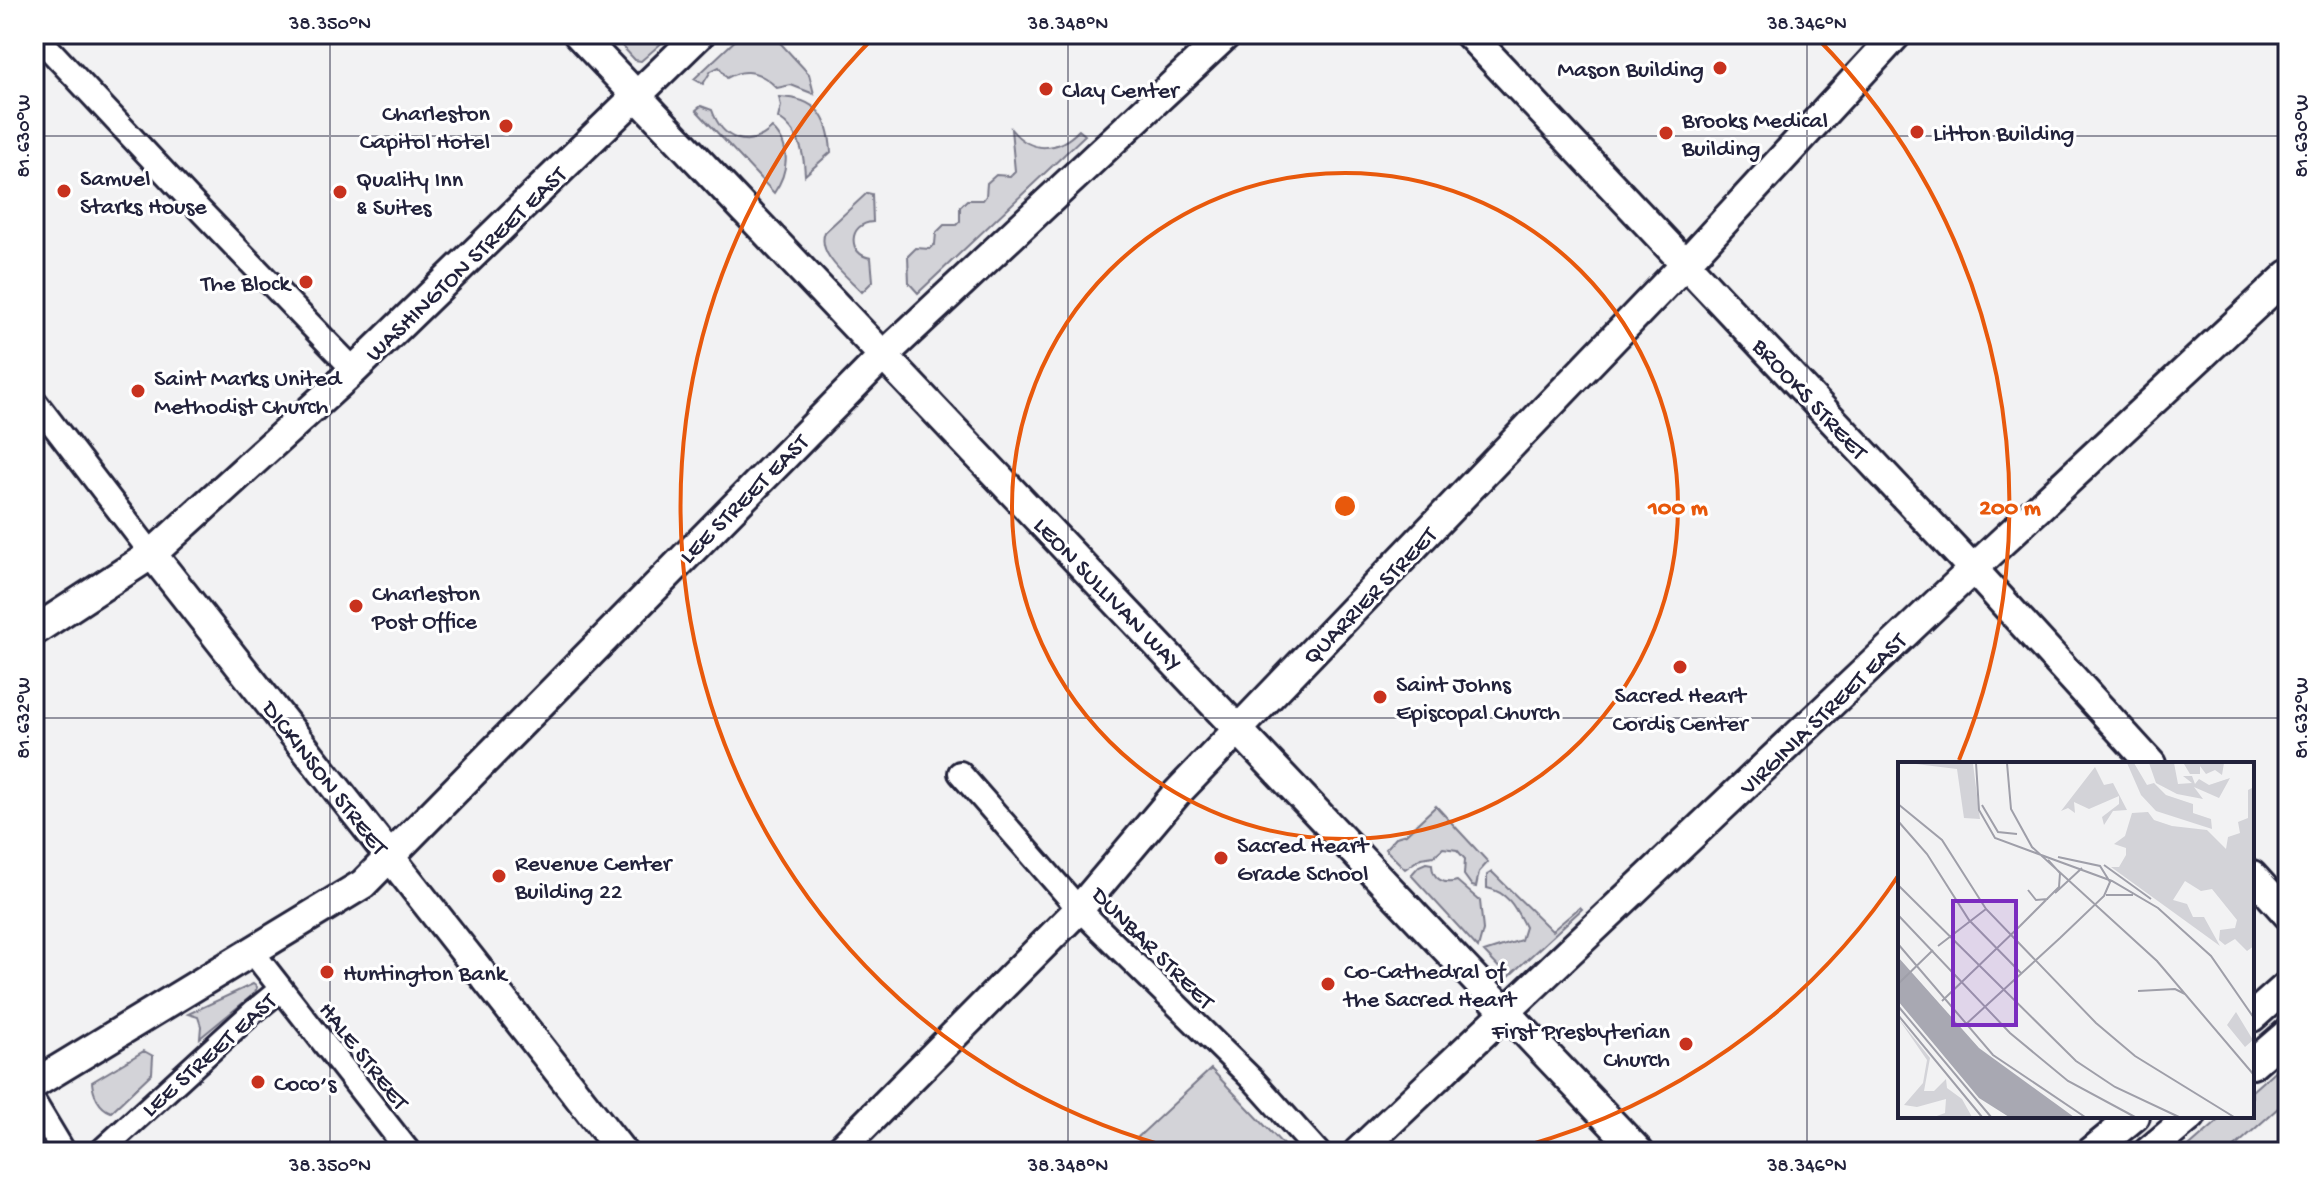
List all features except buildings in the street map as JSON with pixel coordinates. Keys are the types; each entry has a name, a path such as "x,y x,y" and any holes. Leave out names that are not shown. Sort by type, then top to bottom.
{"main road":[{"name":"LEON SULLIVAN WAY","path":"578,34 1639,1152"},
{"name":"WASHINGTON STREET EAST","path":"34,631 152,554 354,370 700,34"},
{"name":"LEE STREET EAST","path":"34,1084 363,884 882,357 1227,34"},
{"name":"BROOKS STREET","path":"1469,34 1973,569 2149,762"},
{"name":"QUARRIER STREET","path":"838,1152 1079,909 1177,793 1685,264 1897,34"},
{"name":"VIRGINIA STREET EAST","path":"1358,1152 2288,275"},
{"name":"DICKINSON STREET","path":"152,554 622,1152"},
{"path":"2254,877 2288,915"},
{"path":"2254,1015 2288,985"},
{"path":"2254,1062 2288,1033"},
{"path":"2091,1152 2133,1118"},
{"path":"2148,1152 2189,1118"}],"street":[{"path":"35,34 354,370"},
{"name":"DICKINSON STREET","path":"34,400 152,554"},
{"name":"DUNBAR STREET","path":"960,773 1079,909 1254,1081 1318,1152"},
{"name":"LEE STREET EAST","path":"100,1152 281,989 251,950"},
{"name":"HALE STREET","path":"281,989 409,1152"},
{"path":"34,1102 64,1152"}],"shaded area":[{"path":"611,34 672,34 641,61 635,60"},
{"path":"742,34 772,34 809,74 814,94 791,85 777,88 754,73 741,72 727,78 719,67 711,71 703,84 694,79"},
{"path":"779,97 811,105 827,128 831,152 805,175 799,143 791,129 778,118 781,106"},
{"path":"701,106 712,110 729,135 745,140 754,139 772,128 778,135 786,160 774,193 696,110"},
{"path":"1011,129 1027,143 1045,147 1062,143 1079,130 1085,135 918,293 909,283 908,256 916,248 930,249 935,244 936,233 944,225 956,225 960,221 960,207 967,200 983,200 987,183 996,175 1010,176 1015,171"},
{"path":"867,193 872,194 873,222 859,228 854,239 858,251 871,258 873,281 862,292 829,257 823,240 825,232"},
{"path":"1436,806 1488,862 1479,872 1476,887 1464,875 1465,859 1457,850 1443,848 1434,856 1421,858 1405,869 1385,849"},
{"path":"1426,863 1432,864 1434,874 1440,880 1457,881 1480,901 1483,930 1478,948 1411,875"},
{"path":"1492,872 1552,931 1580,907 1582,909 1508,977 1484,952 1521,940 1525,927 1507,898 1487,888 1487,875"},
{"path":"253,984 257,987 255,993 200,1038 198,1017 188,1014"},
{"path":"144,1051 153,1056 152,1073 111,1112 107,1110 97,1100 92,1082"},
{"path":"2288,1059 2288,1099 2229,1152 2183,1152 2222,1118 2254,1118 2254,1089"},
{"path":"1211,1069 1290,1152 1149,1152 1137,1138"}],"place":[{"name":"Mason Building","path":"1720,68"},
{"name":"Clay Center","path":"1046,89"},
{"name":"Charleston Capitol Hotel","path":"506,126"},
{"name":"Litton Building","path":"1917,132"},
{"name":"Brooks Medical Building","path":"1666,133"},
{"name":"Samuel Starks House","path":"64,191"},
{"name":"Quality Inn & Suites","path":"340,192"},
{"name":"The Block","path":"306,282"},
{"name":"Saint Marks United Methodist Church","path":"138,391"},
{"name":"Charleston Post Office","path":"356,606"},
{"name":"Sacred Heart Cordis Center","path":"1680,667"},
{"name":"Saint Johns Episcopal Church","path":"1380,697"},
{"name":"Sacred Heart Grade School","path":"1221,858"},
{"name":"Revenue Center Building 22","path":"499,876"},
{"name":"Huntington Bank","path":"327,972"},
{"name":"Co-Cathedral of the Sacred Heart","path":"1328,984"},
{"name":"First Presbyterian Church","path":"1686,1044"},
{"name":"Coco’s","path":"258,1082"}]}
